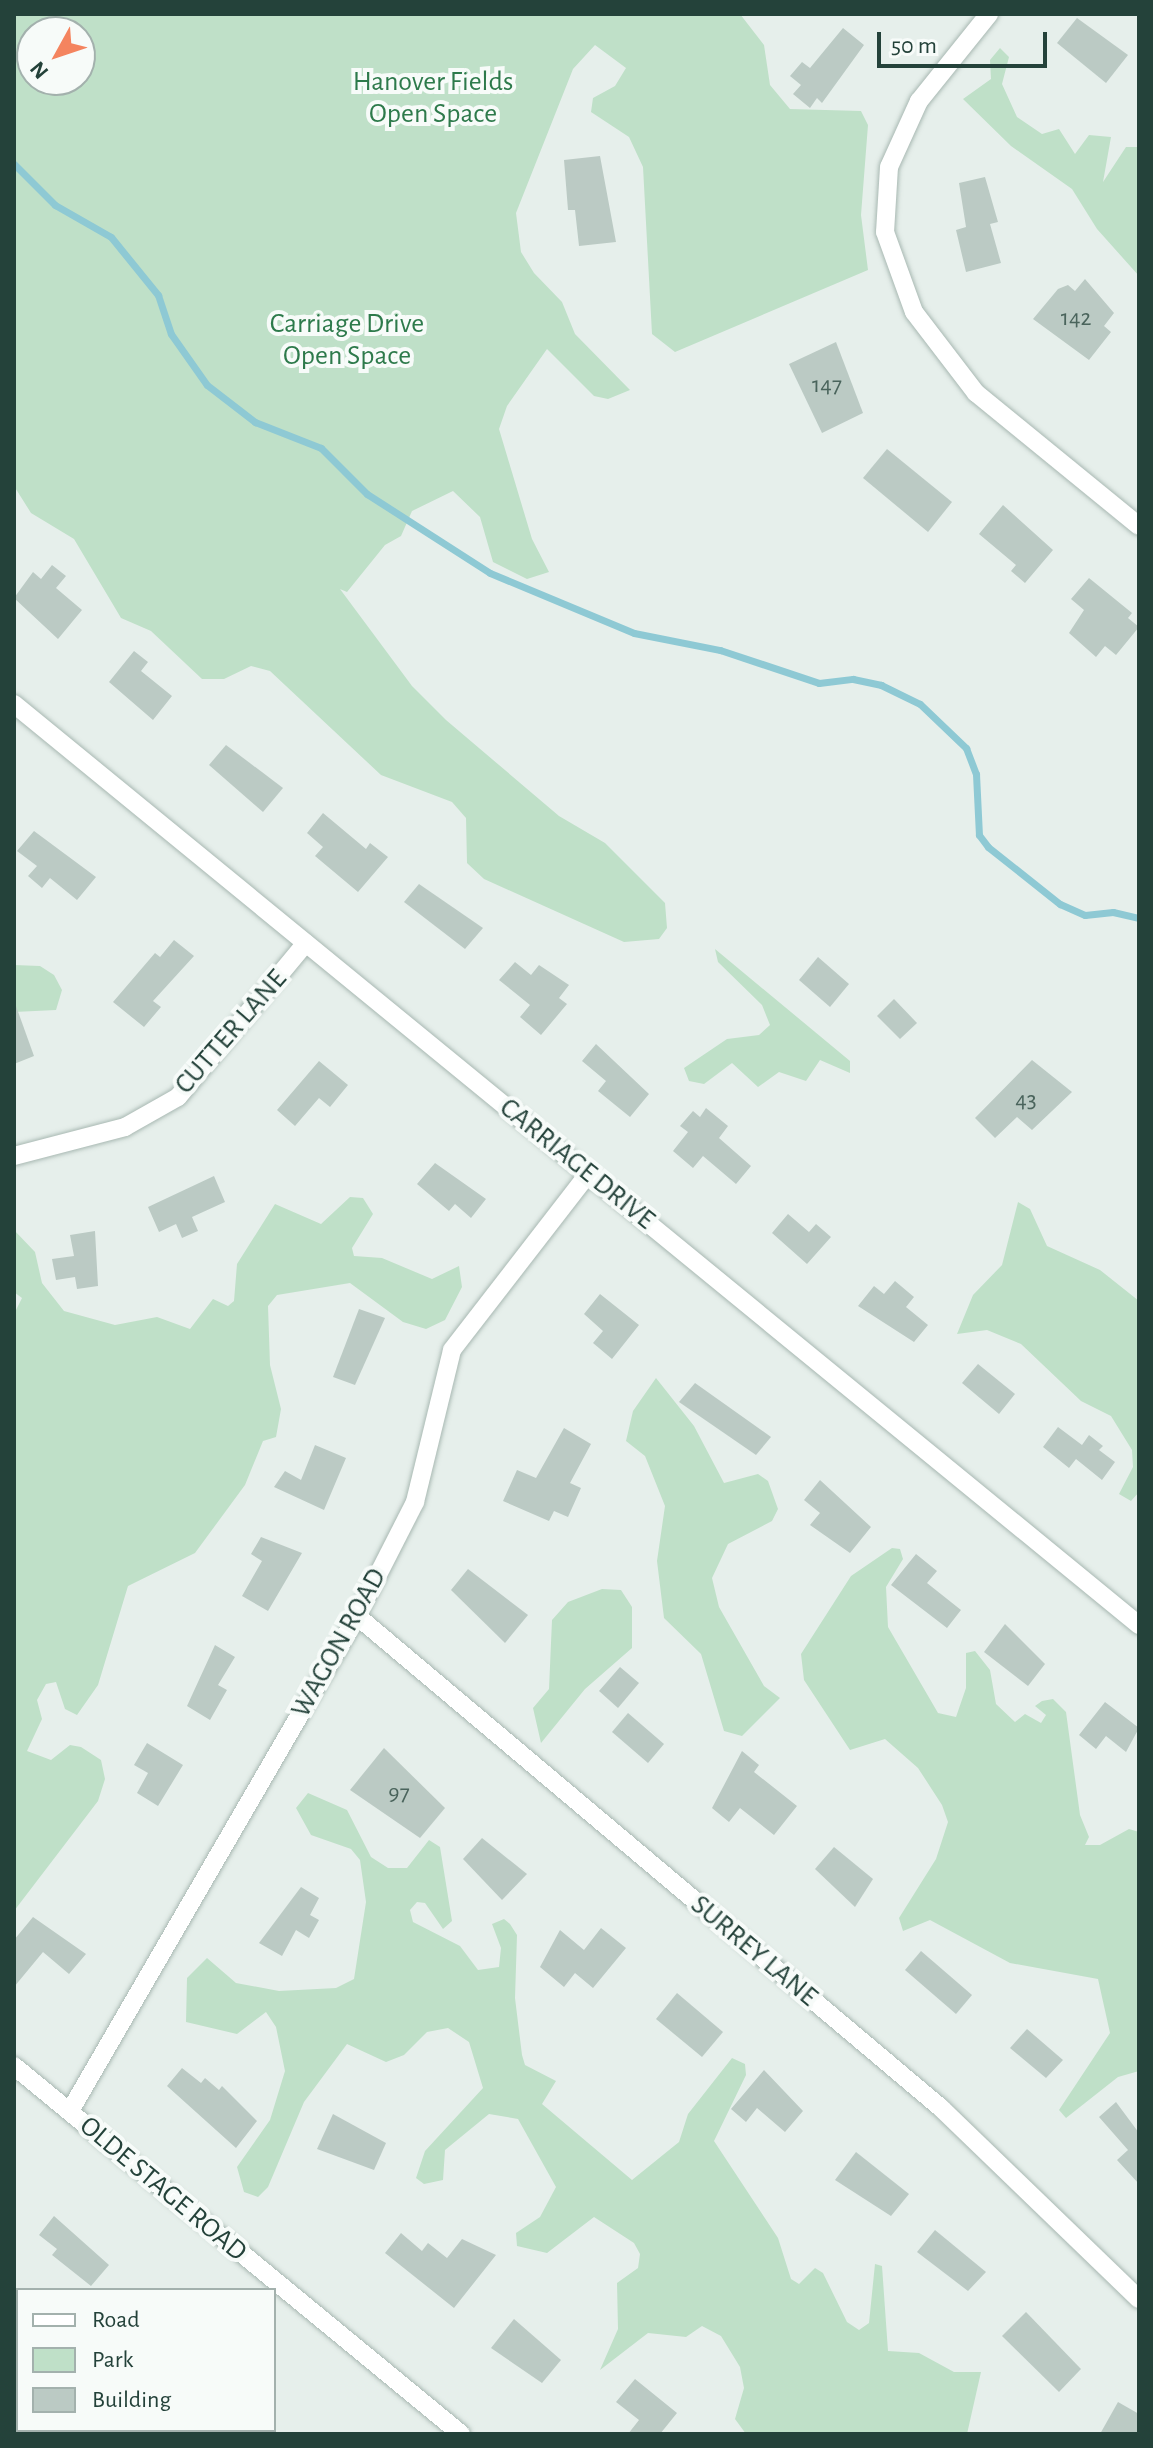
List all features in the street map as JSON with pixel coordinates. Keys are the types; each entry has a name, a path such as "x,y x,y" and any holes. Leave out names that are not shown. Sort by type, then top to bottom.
{"street":[{"path":"989,14 919,101 889,167 885,232 914,312 976,393 1139,526"},
{"name":"CARRIAGE DRIVE","path":"14,704 1139,1625"},
{"name":"CUTTER LANE","path":"14,1156 125,1127 178,1097 306,943"},
{"name":"WAGON ROAD","path":"70,2111 357,1616 415,1502 452,1350 588,1174"},
{"name":"SURREY LANE","path":"357,1616 941,2108 1139,2299"},
{"name":"OLDE STAGE ROAD","path":"14,2066 461,2434"}],"green space":[{"path":"14,14 740,14 764,45 770,85 790,109 861,111 868,125 861,215 868,270 675,352 652,334 643,167 629,137 591,112 593,98 615,86 626,68 595,45 573,69 516,213 521,252 534,273 562,302 575,334 630,390 608,399 594,396 547,349 507,406 499,429 532,539 549,572 527,579 493,562 480,517 453,491 412,511 401,536 385,545 347,592 340,589 412,686 446,720 559,816 605,843 665,903 667,928 659,939 624,942 484,879 467,863 466,818 452,802 381,775 270,671 251,666 224,679 202,679 151,631 121,618 74,539 31,513 14,486"},
{"path":"1000,48 1009,57 1002,84 1017,117 1042,134 1059,129 1075,154 1089,135 1111,137 1103,182 1126,147 1139,147 1139,276 1097,229 1072,189 1011,146 963,99 991,79 990,60"},
{"path":"715,949 850,1061 850,1073 820,1060 806,1081 779,1072 758,1087 732,1063 704,1084 689,1081 684,1068 727,1039 759,1035 770,1025 762,1005 718,962"},
{"path":"14,965 40,966 54,975 62,990 56,1010 14,1012"},
{"path":"350,1197 363,1198 373,1214 352,1248 354,1256 382,1258 432,1279 459,1266 462,1287 445,1320 426,1329 403,1322 350,1283 277,1295 268,1306 270,1365 281,1409 276,1437 263,1441 245,1485 195,1553 128,1586 98,1685 77,1715 65,1709 56,1682 46,1684 37,1700 42,1719 27,1751 51,1760 70,1745 81,1747 101,1760 105,1779 98,1801 14,1911 14,1314 22,1298 14,1292 14,1230 35,1252 42,1283 64,1311 115,1325 157,1317 190,1329 213,1299 228,1306 234,1301 237,1264 275,1204 321,1224"},
{"path":"1018,1202 1030,1209 1047,1246 1100,1270 1139,1301 1139,1492 1131,1501 1119,1494 1133,1467 1132,1450 1111,1416 1081,1401 1021,1344 987,1330 957,1334 973,1295 1002,1265"},
{"path":"656,1378 694,1426 724,1483 758,1474 768,1481 778,1509 772,1521 728,1544 712,1578 719,1607 764,1686 780,1698 742,1736 724,1731 701,1654 664,1618 657,1561 665,1506 645,1456 626,1441 633,1411"},
{"path":"892,1548 900,1549 903,1559 886,1587 888,1627 938,1713 956,1717 966,1688 966,1653 975,1651 990,1670 996,1704 1015,1722 1025,1714 1041,1723 1046,1715 1035,1706 1042,1701 1053,1699 1066,1712 1080,1815 1089,1837 1085,1845 1100,1845 1129,1829 1139,1832 1139,2071 1118,2077 1066,2118 1059,2110 1110,2033 1098,1979 1010,1963 930,1920 903,1931 899,1918 936,1859 948,1822 942,1805 918,1768 885,1739 850,1750 804,1680 801,1654 851,1576"},
{"path":"602,1589 621,1590 632,1607 632,1648 585,1689 541,1743 533,1708 549,1689 552,1620 568,1602"},
{"path":"308,1793 347,1810 371,1857 388,1868 407,1868 429,1840 440,1847 452,1921 443,1929 425,1903 417,1902 410,1910 413,1922 460,1946 478,1970 499,1967 501,1948 492,1924 504,1919 510,1924 517,1935 515,1998 522,2055 525,2065 556,2081 542,2104 632,2180 679,2142 688,2114 732,2058 745,2064 746,2075 714,2141 778,2238 791,2279 799,2284 815,2268 823,2273 847,2322 859,2330 869,2323 875,2264 882,2266 888,2351 919,2353 954,2372 981,2372 967,2434 746,2434 735,2419 744,2388 740,2367 721,2336 702,2326 686,2337 648,2333 600,2370 618,2329 617,2283 638,2268 640,2254 634,2243 594,2217 547,2253 517,2246 516,2233 540,2217 556,2187 518,2119 489,2114 445,2150 443,2180 424,2184 416,2178 425,2151 483,2088 469,2042 448,2028 427,2032 404,2055 386,2062 347,2044 304,2102 268,2187 258,2197 244,2192 237,2167 270,2120 285,2071 276,2027 266,2012 237,2034 186,2022 187,1978 207,1958 236,1983 279,1991 336,1988 354,1979 366,1902 360,1860 351,1849 311,1835 296,1808"},
{"path":"14,2362 16,2432 104,2434 14,2434"}],"building":[{"path":"1077,18 1128,55 1106,83 1057,43"},
{"path":"843,28 864,45 822,103 817,98 810,108 793,94 801,85 790,76 802,62 810,68"},
{"path":"600,156 616,242 579,246 575,210 568,210 564,160"},
{"path":"985,177 998,222 990,224 1001,263 966,272 956,230 966,227 959,183"},
{"path":"1085,279 1114,313 1104,326 1111,332 1089,360 1033,319 1058,289 1068,285 1075,291"},
{"path":"836,342 863,413 822,433 789,364"},
{"path":"887,449 952,502 928,532 863,478"},
{"path":"1003,505 1053,550 1025,583 1011,571 1016,565 979,534"},
{"path":"52,565 66,576 56,588 82,610 58,639 14,598 33,572 41,579"},
{"path":"1089,578 1132,613 1128,618 1139,627 1116,655 1105,646 1096,657 1069,633 1084,610 1071,599"},
{"path":"134,651 148,662 141,671 172,696 153,720 109,682"},
{"path":"226,745 283,788 263,812 209,765"},
{"path":"323,813 366,849 370,843 388,857 358,892 315,856 323,847 307,833"},
{"path":"34,831 96,877 77,900 50,878 42,888 28,876 37,866 17,851"},
{"path":"419,884 483,928 465,949 404,902"},
{"path":"174,940 194,956 153,1001 161,1007 144,1027 113,1002 155,953 160,957"},
{"path":"818,957 849,984 830,1007 799,980"},
{"path":"515,962 531,975 539,965 569,985 559,998 567,1004 541,1035 520,1017 530,1005 499,980"},
{"path":"894,999 917,1023 900,1039 877,1016"},
{"path":"14,1007 34,1056 14,1064"},
{"path":"596,1044 649,1094 630,1117 598,1091 606,1081 582,1061"},
{"path":"1032,1060 1072,1092 1032,1130 1017,1117 995,1138 975,1118"},
{"path":"319,1061 348,1085 330,1107 319,1098 295,1126 277,1110"},
{"path":"706,1108 728,1126 719,1138 751,1166 736,1184 703,1156 693,1168 673,1151 688,1132 680,1126 693,1111 700,1117"},
{"path":"435,1163 486,1199 471,1218 455,1204 449,1211 417,1184"},
{"path":"214,1176 225,1202 192,1217 198,1231 182,1238 176,1224 159,1232 148,1207"},
{"path":"788,1214 809,1232 816,1224 831,1237 807,1264 772,1233"},
{"path":"95,1231 98,1286 77,1289 75,1277 56,1280 52,1259 74,1256 70,1235"},
{"path":"895,1281 914,1297 906,1307 928,1325 914,1342 858,1306 874,1286 884,1294"},
{"path":"600,1294 639,1325 612,1359 593,1343 603,1331 584,1314"},
{"path":"359,1309 385,1318 355,1385 333,1377"},
{"path":"978,1364 1015,1394 999,1414 962,1383"},
{"path":"695,1383 771,1437 756,1455 679,1402"},
{"path":"1058,1427 1082,1445 1089,1435 1103,1446 1099,1450 1115,1462 1102,1480 1076,1459 1069,1468 1043,1447"},
{"path":"564,1428 591,1444 570,1483 581,1488 568,1517 554,1511 549,1521 503,1501 517,1470 536,1478"},
{"path":"315,1445 346,1458 324,1510 274,1487 285,1471 301,1480"},
{"path":"820,1480 871,1527 850,1553 810,1525 820,1513 804,1500"},
{"path":"261,1537 302,1553 268,1611 242,1596 262,1561 251,1554"},
{"path":"916,1554 937,1571 927,1583 961,1610 947,1628 891,1585"},
{"path":"468,1569 528,1615 505,1643 451,1590"},
{"path":"1005,1624 1045,1664 1028,1686 984,1652"},
{"path":"215,1645 235,1657 218,1685 227,1690 210,1720 187,1706"},
{"path":"620,1667 639,1683 618,1708 599,1691"},
{"path":"1105,1702 1139,1728 1126,1752 1106,1736 1096,1749 1079,1735"},
{"path":"628,1713 664,1744 648,1763 612,1732"},
{"path":"147,1743 183,1765 158,1806 137,1793 148,1773 134,1765"},
{"path":"384,1748 445,1808 420,1838 350,1790"},
{"path":"742,1751 759,1765 754,1772 797,1806 774,1835 740,1808 729,1822 712,1808"},
{"path":"482,1838 527,1874 502,1900 463,1859"},
{"path":"834,1847 873,1879 855,1907 815,1869"},
{"path":"301,1887 319,1898 310,1915 319,1920 309,1938 296,1930 282,1956 259,1943"},
{"path":"33,1917 86,1954 69,1974 43,1952 14,1987 14,1940"},
{"path":"601,1928 626,1948 593,1988 575,1973 564,1987 540,1967 560,1930 584,1950"},
{"path":"921,1951 972,1995 956,2014 905,1970"},
{"path":"677,1993 723,2032 702,2057 656,2019"},
{"path":"1027,2029 1063,2060 1046,2078 1010,2048"},
{"path":"182,2068 201,2083 205,2078 219,2090 222,2086 257,2121 236,2148 167,2086"},
{"path":"764,2070 803,2111 785,2132 757,2108 746,2122 731,2109"},
{"path":"1116,2102 1139,2133 1139,2184 1117,2160 1128,2150 1099,2117"},
{"path":"333,2114 386,2143 374,2170 317,2149"},
{"path":"856,2152 909,2194 891,2216 835,2180"},
{"path":"54,2216 109,2265 91,2286 52,2255 57,2249 39,2235"},
{"path":"935,2230 986,2272 968,2291 917,2252"},
{"path":"401,2233 422,2251 428,2243 447,2258 462,2239 496,2255 454,2308 385,2253"},
{"path":"1026,2312 1081,2369 1059,2392 1002,2336"},
{"path":"514,2319 561,2360 542,2383 491,2348"},
{"path":"635,2379 677,2413 660,2434 628,2434 639,2420 616,2402"},
{"path":"1118,2402 1139,2414 1139,2434 1100,2434"}],"waterway":[{"path":"14,164 55,205 111,237 158,295 171,334 207,385 255,422 321,448 367,494 490,573 634,633 720,650 819,683 853,679 881,685 920,704 966,748 976,774 979,835 988,847 1060,904 1085,915 1113,912 1139,918"}],"park label":[{"name":"Hanover Fields Open Space","path":"433,98"},
{"name":"Carriage Drive Open Space","path":"347,340"}]}
